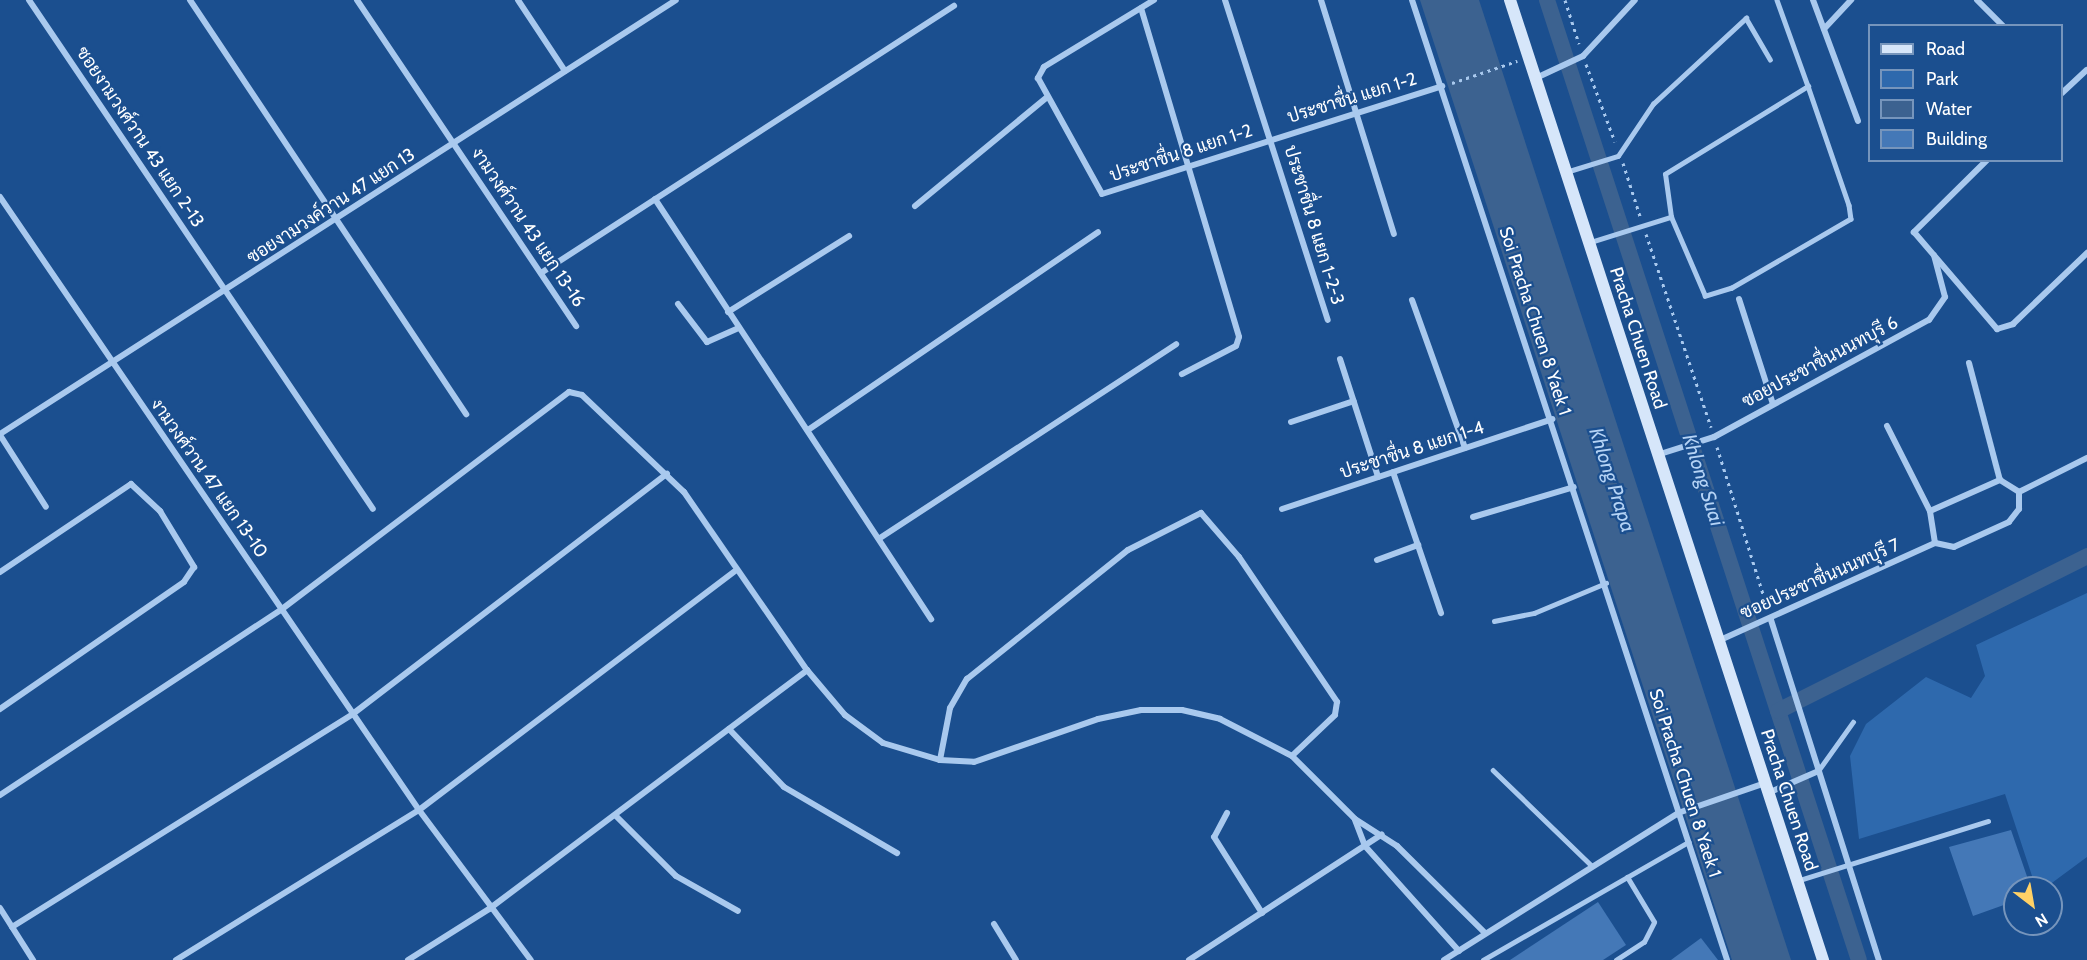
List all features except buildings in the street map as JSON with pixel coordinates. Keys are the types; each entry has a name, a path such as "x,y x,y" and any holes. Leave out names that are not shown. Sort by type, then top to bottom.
{"main road":[{"name":"Pracha Chuen Road","path":"1510,0 1823,960"}],"street":[{"name":"ซอยงามวงศ์วาน 43 แยก 2-13","path":"29,0 373,509"},
{"path":"190,0 466,414"},
{"name":"งามวงศ์วาน 43 แยก 13-16","path":"357,0 576,326"},
{"path":"518,0 565,71"},
{"name":"ซอยงามวงค์วาน 47 แยก 13","path":"0,434 338,221 676,0"},
{"path":"1154,0 1141,8 1239,343 1182,374"},
{"name":"ประชาชื่น 8 แยก 1-2-3","path":"1225,0 1328,320"},
{"path":"1321,0 1394,234"},
{"name":"Soi Pracha Chuen 8 Yaek 1","path":"1412,0 1443,85 1727,960"},
{"path":"1536,78 1583,56 1635,0"},
{"path":"1813,0 1858,121"},
{"path":"1824,29 1851,0"},
{"path":"1977,0 2001,24"},
{"path":"541,273 954,6"},
{"name":"ประชาชื่น 8 แยก 1-2","path":"1141,8 1044,68 1038,78 1046,98 1102,194 1271,139"},
{"path":"2063,91 2087,70"},
{"name":"ประชาชื่น แยก 1-2","path":"1271,139 1443,85"},
{"path":"915,206 1046,98"},
{"path":"1985,162 1915,226 1917,237 1997,329 2004,330 2087,253"},
{"name":"งามวงศ์วาน 47 แยก 13-10","path":"0,197 111,363 419,810 489,909 531,960"},
{"path":"655,199 738,328 880,538 931,619"},
{"path":"808,430 1098,232"},
{"path":"728,312 849,236"},
{"name":"ซอยประชาชื่นนนทบุรี 6","path":"1658,455 1711,437 1929,320 1946,297 1934,255"},
{"path":"1739,299 1773,404"},
{"path":"1412,300 1465,448"},
{"path":"678,304 707,342 738,328"},
{"path":"880,538 1176,344"},
{"path":"1340,359 1378,477"},
{"path":"1969,363 2000,480 2019,492"},
{"path":"0,795 282,609 569,392 582,395 667,474 807,670 863,731 883,743 940,760 993,758 1098,718 1182,710 1249,730 1292,756 1355,819 1382,834 1485,933"},
{"path":"1291,422 1354,401"},
{"name":"ประชาชื่น 8 แยก 1-4","path":"1282,509 1552,419"},
{"path":"1887,426 1930,511 1928,523 1935,543 1954,547 2009,522 2019,509 2019,492"},
{"path":"0,434 46,507"},
{"path":"2019,492 2087,458"},
{"path":"1393,472 1441,613"},
{"path":"12,927 354,713 667,474"},
{"path":"1930,511 2000,480"},
{"path":"0,572 131,484 160,511 194,567 184,582 0,709"},
{"path":"1473,517 1574,488"},
{"path":"940,760 950,708 967,680 1128,550 1201,513 1239,557 1337,702 1335,715 1292,756"},
{"name":"ซอยประชาชื่นนนทบุรี 7","path":"1718,641 1770,620 1935,543"},
{"path":"1377,560 1418,545"},
{"path":"176,960 419,810 735,571"},
{"path":"1770,620 1813,774 1880,960"},
{"path":"408,960 489,909 616,816 807,670"},
{"path":"729,729 792,792 897,853"},
{"path":"1444,960 1679,812 1742,790 1790,783 1813,774"},
{"path":"1227,813 1214,837 1262,913"},
{"path":"616,816 676,876 738,911"},
{"path":"1355,819 1365,846 1459,951"},
{"path":"1189,960 1382,834"},
{"path":"0,908 33,960"},
{"path":"994,924 1016,960"}],"lane":[{"path":"1777,0 1808,86 1849,205 1847,224 1710,297 1697,286 1671,217 1665,174 1808,86"},
{"path":"1566,172 1613,159 1620,154 1653,104 1746,18 1770,59"},
{"path":"1588,243 1671,217"},
{"path":"1494,621 1534,613 1605,583"},
{"path":"1813,774 1853,723"},
{"path":"1493,770 1592,866"},
{"path":"1797,881 1988,820"},
{"path":"1483,960 1688,843"},
{"path":"1616,960 1644,942 1654,922 1627,877"}],"path":[{"path":"1565,0 1583,56 1620,154 1641,226 1770,620"},
{"path":"1443,85 1503,67"}],"green space":[{"path":"2087,593 2087,857 2061,876 2032,876 2005,794 1859,839 1850,756 1866,724 1926,677 1971,698 1985,676 1976,645"}],"water":[{"name":"Khlong Prapa","path":"1420,0 1479,0 1791,960 1732,960"}],"waterway":[{"name":"Khlong Suai","path":"1547,0 1859,960"},
{"path":"1778,711 2087,556"}]}
